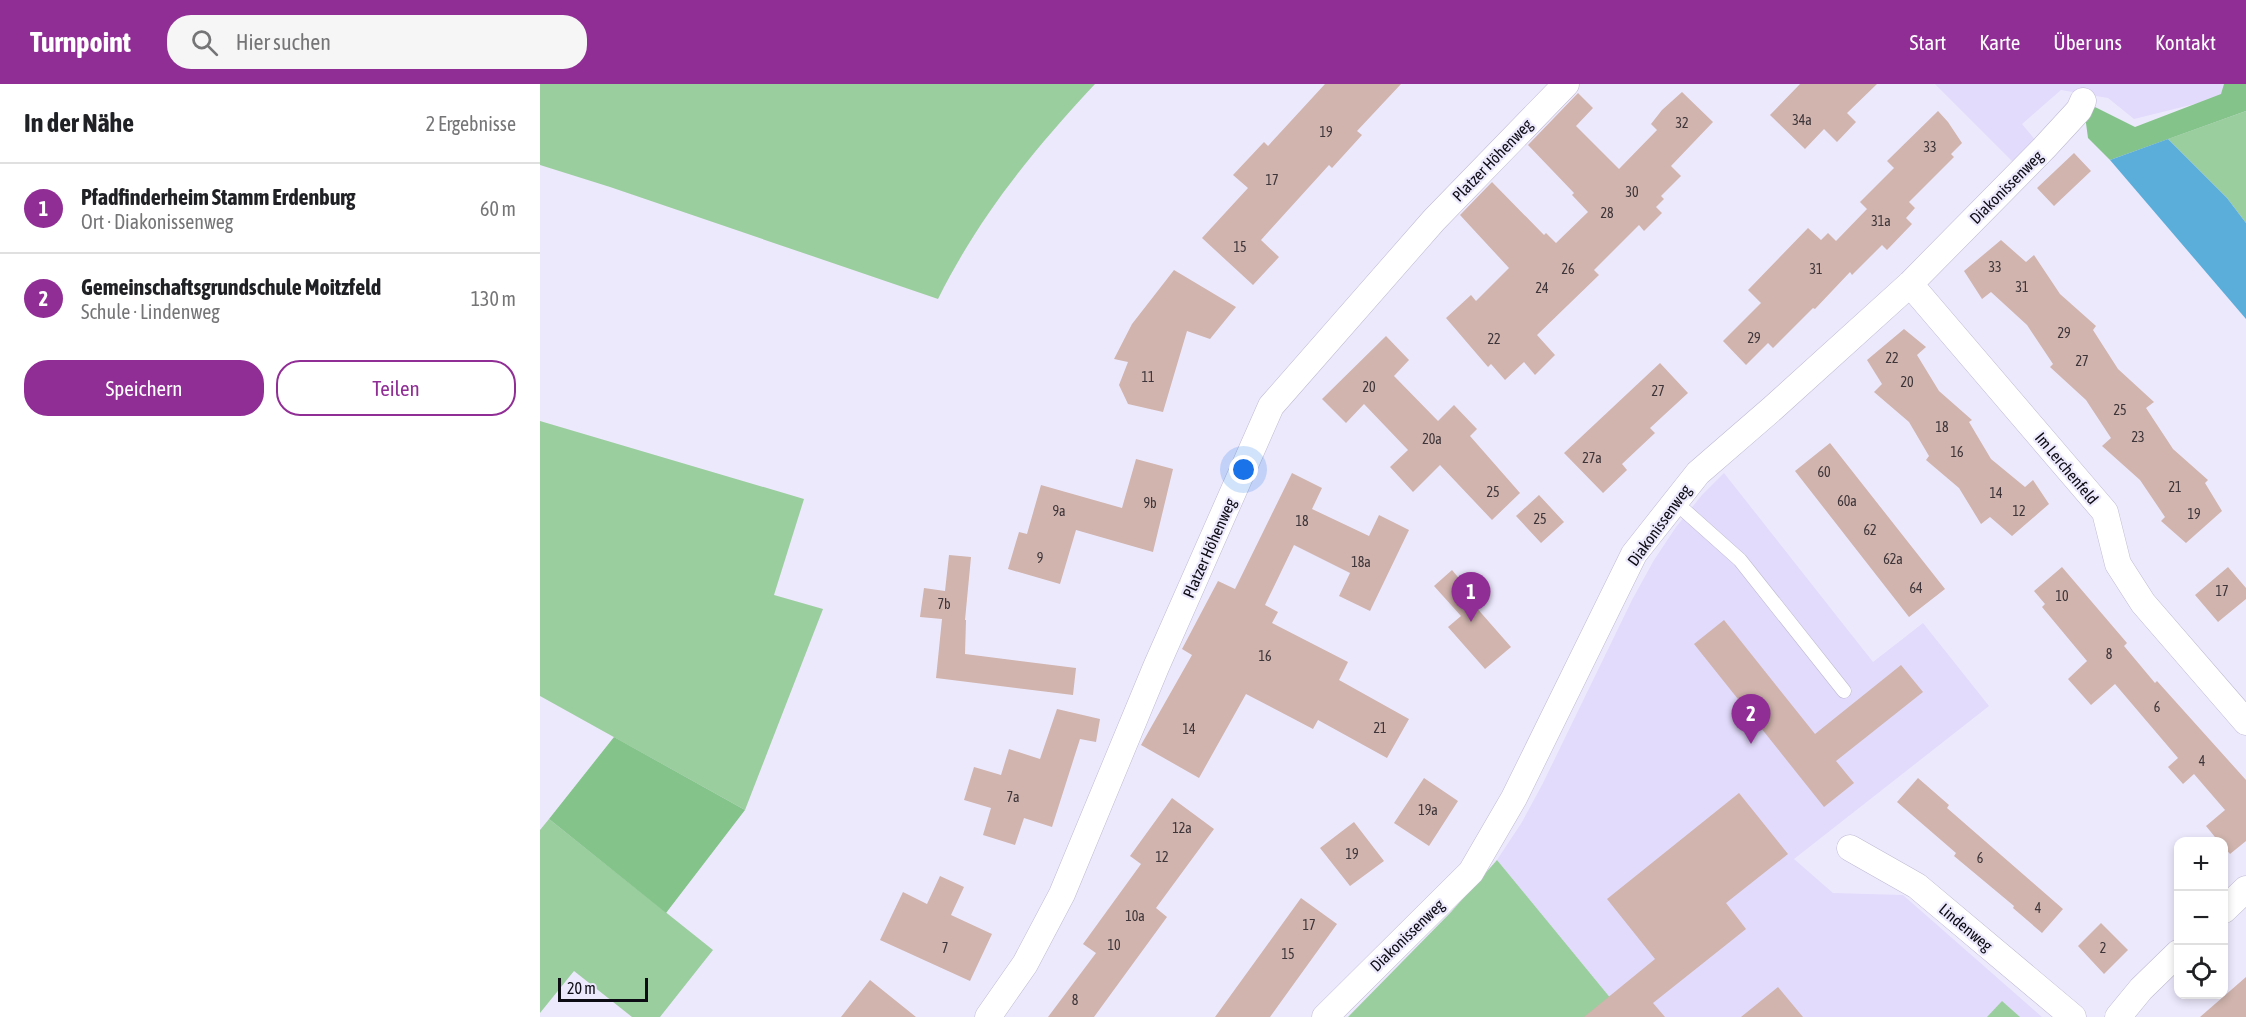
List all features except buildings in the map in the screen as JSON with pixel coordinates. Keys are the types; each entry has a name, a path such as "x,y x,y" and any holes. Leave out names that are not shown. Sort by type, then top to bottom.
{"street":[{"name":"Platzer Höhenweg","path":"988,1017 1025,964 1062,894 1156,667 1271,406 1427,228 1566,84"},
{"name":"Diakonissenweg","path":"1325,1017 1471,872 1515,798 1634,554 1698,472 1773,408 1910,284 2044,148 2079,110 2083,101"},
{"name":"Im Lerchenfeld","path":"1910,284 2105,512 2118,564 2143,603 2246,722"},
{"name":"Lindenweg","path":"1850,848 1917,886 2073,1017"},
{"path":"2228,906 2246,890"},
{"path":"2118,1017 2141,989 2174,957"}],"lane":[{"path":"1675,502 1740,561 1844,691"}],"shaded area":[{"path":"1935,84 2226,84 2223,97 2134,119 2108,98 2061,90 2022,124 2036,141 2013,162"},
{"path":"1724,473 1873,662 1923,623 1989,706 1794,859 1833,893 1903,895 2042,1017 1626,1017 1497,860 1522,822 1543,783 1632,600 1654,560 1676,527 1702,495"}],"green space":[{"path":"540,84 1095,84 1028,160 989,212 954,268 938,299 540,165"},
{"path":"2224,84 2246,84 2246,111 2110,160 2088,138 2083,101 2135,127 2221,94"},
{"path":"2246,111 2246,223 2227,198 2168,139"},
{"path":"540,421 804,499 774,595 823,609 745,810 540,696"},
{"path":"614,737 745,810 666,913 549,819"},
{"path":"549,819 713,950 660,1017 632,1017 574,971 540,1013 540,830"},
{"path":"1497,860 1626,1017 1348,1017 1451,912"},
{"path":"2002,1001 2020,1017 1987,1017"}],"water":[{"path":"2168,139 2227,198 2246,223 2246,319 2110,160"}],"place":[{"name":"Pfadfinderheim Stamm Erdenburg","path":"1471,622"},
{"name":"Gemeinschaftsgrundschule Moitzfeld","path":"1751,744"}]}
